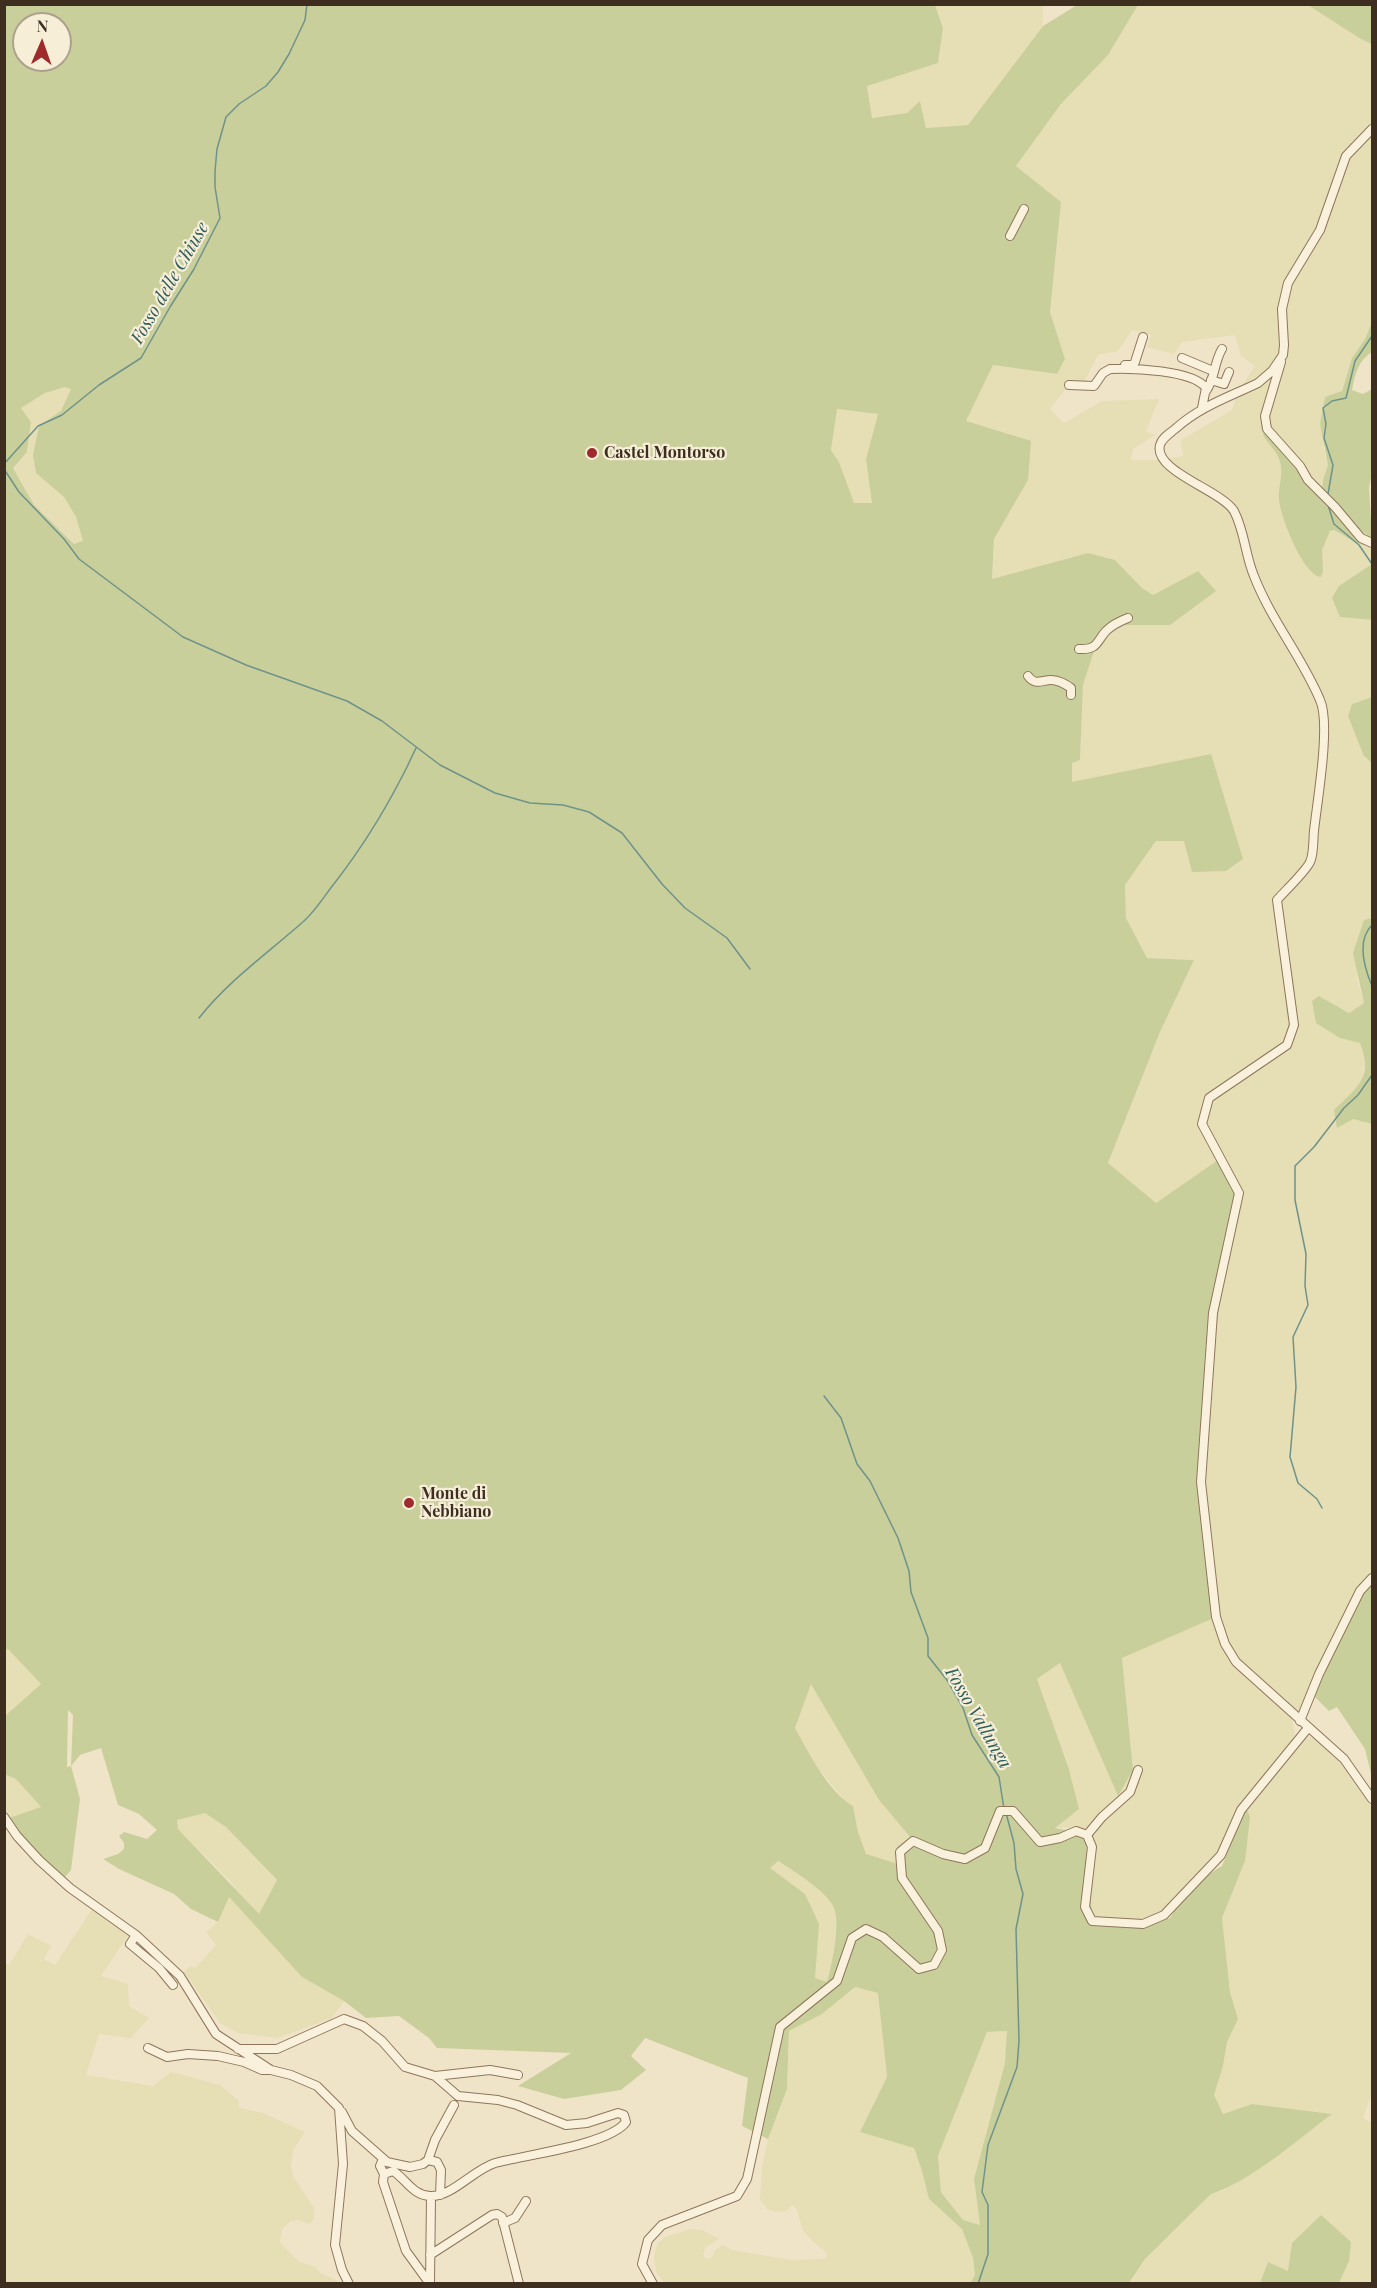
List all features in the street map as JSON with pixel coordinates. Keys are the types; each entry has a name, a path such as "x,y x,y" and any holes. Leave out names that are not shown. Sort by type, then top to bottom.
{"street":[{"path":"1372,129 1346,156 1320,231 1288,283 1282,309 1283,355 1265,416 1268,429 1300,466 1308,480 1361,538 1372,543"},
{"path":"1010,236 1024,208"},
{"path":"1069,385 1094,386 1103,373 1117,364 1133,365 1143,337"},
{"path":"1202,408 1222,349"},
{"path":"1283,355 1272,371 1258,384 1202,408 1164,438 1159,447 1164,463 1216,494 1228,503 1233,511 1244,537 1254,577 1322,702 1324,739 1310,862 1277,900 1294,1025 1287,1046 1209,1098 1202,1124 1239,1193 1213,1313 1201,1482 1216,1617 1225,1644 1236,1662 1344,1760 1372,1799"},
{"path":"1182,358 1213,371"},
{"path":"1196,381 1201,367"},
{"path":"1110,369 1178,374 1203,384 1206,391"},
{"path":"1211,380 1224,384 1229,372"},
{"path":"1079,649 1086,650 1097,644 1105,632 1128,618"},
{"path":"1028,676 1031,681 1035,682 1049,680 1063,682 1071,688 1071,695"},
{"path":"1300,1721 1319,1674 1360,1592 1372,1578"},
{"path":"653,2283 642,2264 648,2240 662,2225 737,2196 747,2179 780,2027 837,1981 852,1938 866,1929 883,1936 920,1969 934,1965 942,1950 938,1931 902,1878 900,1852 913,1841 943,1854 965,1859 985,1848 1000,1811 1013,1811 1040,1842 1060,1838 1076,1831 1087,1835 1092,1847 1085,1906 1092,1921 1143,1924 1164,1915 1221,1854 1241,1810 1308,1728"},
{"path":"1087,1835 1102,1817 1130,1792 1138,1770"},
{"path":"4,1817 17,1836 39,1860 70,1888 136,1935 180,1976 216,2034 271,2070"},
{"path":"136,1935 130,1944 159,1968 173,1984"},
{"path":"238,2049 277,2049 344,2019 363,2026 382,2041 405,2067 435,2076 490,2070 518,2075"},
{"path":"148,2048 167,2057 188,2054 218,2055 262,2070 291,2075 317,2086 339,2108 352,2131 386,2161 410,2167 423,2164 428,2160 454,2105"},
{"path":"384,2174 393,2171 414,2191 431,2196 440,2194 484,2167 594,2140 615,2131 626,2122 624,2115 618,2113 587,2123 566,2125 517,2105 498,2100 458,2096 435,2076"},
{"path":"339,2108 343,2164 334,2245 342,2270 350,2283"},
{"path":"428,2160 437,2162 441,2170 440,2194"},
{"path":"386,2161 380,2163 384,2174 383,2182 406,2251 430,2283"},
{"path":"430,2283 431,2196"},
{"path":"503,2223 515,2218 526,2201"},
{"path":"430,2255 497,2214 502,2217 519,2283"}],"shaded area":[{"path":"935,5 1043,5 1043,26 968,125 926,128 920,101 907,113 872,118 867,85 938,63 943,28"},
{"path":"1138,5 1372,5 1372,322 1365,339 1352,358 1323,447 1328,465 1322,489 1331,495 1364,533 1372,538 1372,564 1340,617 1372,620 1372,697 1352,704 1364,756 1372,763 1372,918 1364,920 1357,979 1364,1003 1349,1013 1319,996 1340,1038 1361,1043 1366,1058 1361,1084 1334,1110 1353,1119 1372,1124 1372,1573 1357,1589 1305,1700 1292,1720 1295,1736 1289,1750 1242,1801 1219,1849 1162,1911 1152,1918 1122,1921 1098,1918 1091,1911 1089,1889 1094,1842 1086,1830 1078,1827 1054,1828 1068,1764 1037,1679 1060,1663 1118,1795 1133,1770 1122,1658 1215,1617 1220,1617 1203,1508 1221,1158 1156,1204 1108,1163 1160,1032 1194,960 1147,958 1126,918 1125,885 1156,841 1184,840 1211,754 1072,783 1072,762 1080,760 1083,685 1098,639 1125,625 1170,625 1198,571 1153,595 1142,588 1115,560 1088,553 992,579 994,539 1028,480 966,421 993,365 1057,374 1065,359 1050,312 1061,202 1016,166 1061,104 1108,55","holes":["1132,330 1151,335 1147,347 1174,354 1182,342 1235,335 1241,356 1255,366 1237,393 1232,410 1181,440 1183,456 1158,460 1131,460 1133,449 1155,435 1146,431 1159,399 1102,401 1064,423 1050,409 1069,385 1082,386 1098,355 1118,351"]},
{"path":"65,387 71,389 62,411 39,426 36,473 64,497 76,517 83,542 75,544 34,505 13,468 27,452 31,422 21,408 45,393"},
{"path":"836,409 878,414 866,459 873,503 853,503 839,462 831,450"},
{"path":"8,1649 41,1684 5,1716 5,1651"},
{"path":"811,1683 879,1800 910,1837 898,1864 866,1855 858,1832 853,1806 845,1801 819,1769 795,1728"},
{"path":"1309,1737 1316,1739 1342,1765 1372,1808 1372,2093 1363,2118 1372,2123 1372,2274 1370,2283 1339,2283 1348,2261 1288,2271 1268,2262 1260,2283 1129,2284 1145,2259 1211,2194 1224,2190 1267,2162 1332,2114 1252,2104 1223,2114 1214,2095 1223,2066 1227,2042 1238,2019 1230,1992 1222,1918 1245,1861 1246,1808 1294,1754 1303,1740"},
{"path":"4,1774 16,1779 42,1808 9,1818 5,1810"},
{"path":"205,1812 226,1827 277,1881 259,1915 247,1904 231,1882 178,1829 177,1820"},
{"path":"777,1861 814,1885 834,1906 836,1929 834,1961 827,1982 815,1979 769,1868"},
{"path":"229,1897 302,1977 344,2001 332,2018 278,2038 238,2033 220,2023 184,1972 190,1966 195,1968 216,1945 206,1932 218,1922"},
{"path":"92,1909 129,1934 101,1976 128,1984 129,2006 149,2018 131,2038 99,2034 86,2075 153,2086 171,2072 220,2085 239,2101 239,2108 263,2113 305,2132 293,2150 291,2167 294,2178 314,2208 314,2219 310,2224 298,2220 290,2221 282,2230 280,2242 299,2262 314,2266 321,2273 341,2283 5,2283 4,1962 9,1965 28,1934 51,1946 44,1959 55,1965"},
{"path":"855,1987 879,1993 887,2077 860,2132 914,2148 929,2199 962,2229 973,2258 975,2275 970,2283 664,2283 656,2272 654,2257 657,2244 665,2237 691,2229 702,2230 719,2239 705,2248 703,2254 706,2259 712,2258 715,2250 723,2245 732,2250 791,2260 824,2259 827,2256 825,2251 802,2229 797,2209 792,2205 787,2211 776,2212 767,2209 760,2200 762,2167 768,2139 787,2089 789,2031 822,2014"},
{"path":"1008,2031 1005,2063 974,2179 980,2225 963,2220 941,2191 938,2156 987,2032"}],"green space":[{"path":"4,5 935,5 943,28 938,63 867,86 872,118 907,113 920,101 926,128 968,125 1043,26 1077,5 1138,5 1108,55 1061,104 1016,166 1061,202 1050,312 1065,359 1057,374 993,365 966,421 1031,441 1028,480 994,539 992,579 1088,553 1115,560 1142,588 1153,595 1198,571 1216,591 1170,625 1125,625 1098,639 1083,685 1080,760 1072,763 1072,782 1211,754 1243,859 1226,871 1192,872 1184,841 1156,841 1125,885 1126,918 1147,958 1194,960 1160,1032 1108,1163 1156,1203 1221,1158 1241,1191 1208,1367 1202,1475 1216,1617 1122,1658 1133,1770 1118,1796 1060,1663 1037,1679 1068,1766 1079,1809 1055,1828 1076,1832 1086,1842 1093,1926 1142,1928 1170,1918 1181,1901 1207,1875 1222,1866 1246,1808 1250,1817 1245,1861 1222,1918 1230,1992 1238,2019 1227,2042 1223,2066 1214,2095 1223,2114 1252,2104 1332,2114 1258,2170 1211,2194 1145,2259 1129,2283 970,2283 975,2275 973,2258 962,2229 929,2199 914,2148 860,2132 887,2077 878,1993 855,1987 822,2014 789,2031 787,2089 768,2139 742,2126 748,2078 645,2038 631,2056 646,2070 621,2090 564,2099 518,2086 571,2053 437,2048 429,2038 399,2016 366,2018 344,2001 302,1977 229,1897 218,1922 191,1909 174,1894 119,1869 103,1859 118,1854 124,1849 124,1843 119,1836 124,1832 147,1839 157,1830 139,1814 118,1805 101,1748 80,1755 71,1766 80,1799 71,1870 65,1877 57,1871 27,1843 9,1818 41,1807 16,1779 4,1774 5,1716 41,1684 8,1649 4,1651","holes":["65,387 71,389 61,411 39,426 33,455 36,473 64,497 76,517 83,541 74,544 34,505 13,468 27,452 31,422 21,408 45,393","837,409 878,414 866,459 872,503 854,503 839,462 831,450","811,1684 879,1800 910,1837 897,1847 898,1864 866,1854 858,1832 853,1806 844,1800 827,1781 795,1728","68,1710 73,1715 71,1766 67,1767","205,1813 226,1827 277,1880 259,1914 178,1829 177,1820","778,1861 814,1885 832,1904 835,1911 836,1931 827,1982 815,1978 819,1924 805,1894 770,1868","1007,2031 1005,2063 974,2179 980,2225 963,2220 941,2192 938,2156 987,2032"]},
{"path":"1308,5 1372,5 1372,44 1361,39"},
{"path":"1372,322 1372,352 1363,359 1358,368 1352,390 1363,394 1372,389 1372,473 1369,487 1372,538 1358,528 1322,489 1328,465 1320,424 1325,397 1342,391 1352,358 1365,339"},
{"path":"1265,429 1372,546 1357,543 1334,530 1330,531 1322,550 1321,577 1314,574 1300,556 1283,518 1279,499 1281,467 1279,458 1263,435"},
{"path":"1372,564 1372,620 1340,617 1332,598 1339,586"},
{"path":"1372,697 1372,763 1364,756 1348,716 1352,704"},
{"path":"1372,918 1372,1124 1353,1119 1337,1128 1334,1110 1361,1081 1364,1074 1364,1055 1360,1043 1340,1038 1316,1023 1312,1001 1319,996 1349,1013 1364,1003 1353,953 1364,920"},
{"path":"1372,1583 1372,1778 1365,1749 1337,1707 1329,1711 1314,1696 1357,1602"},
{"path":"1321,2215 1351,2242 1349,2261 1339,2283 1260,2283 1268,2262 1288,2271 1292,2243"}],"waterway":[{"name":"Fosso delle Chiuse","path":"4,464 38,426 62,415 99,385 141,358 194,269 220,218 215,171 217,149 226,117 239,104 266,86 278,72 305,20 307,4"},
{"path":"1328,494 1333,465 1324,438 1326,424 1323,408 1332,401 1346,398 1355,361 1372,336"},
{"path":"4,469 19,492 64,539 79,559 183,637 246,665 347,701 382,721 440,765 495,793 530,803 563,805 589,812 622,833 662,884 685,908 727,938 750,969"},
{"path":"1328,505 1334,524 1359,545 1372,564"},
{"path":"199,1018 236,979 315,910 355,856 377,821 416,748"},
{"path":"1372,885 1372,913"},
{"path":"1372,925 1367,931 1363,946 1364,963 1372,986"},
{"path":"1322,1508 1317,1499 1298,1483 1290,1457 1296,1387 1293,1337 1308,1305 1305,1286 1306,1254 1295,1200 1295,1166 1314,1147 1372,1075"},
{"name":"Fosso Vallunga","path":"824,1396 841,1418 857,1464 870,1481 898,1538 909,1571 911,1592 928,1638 928,1656 947,1680 963,1708 972,1735 999,1777 1004,1809"},
{"name":"Fosso Vallunga","path":"978,2284 988,2254 988,2205 982,2192 988,2145 1017,2067 1019,2041 1016,1929 1023,1894 1006,1813"}],"place":[{"name":"Castel Montorso","path":"592,453"},
{"name":"Monte di Nebbiano","path":"409,1503"}]}
